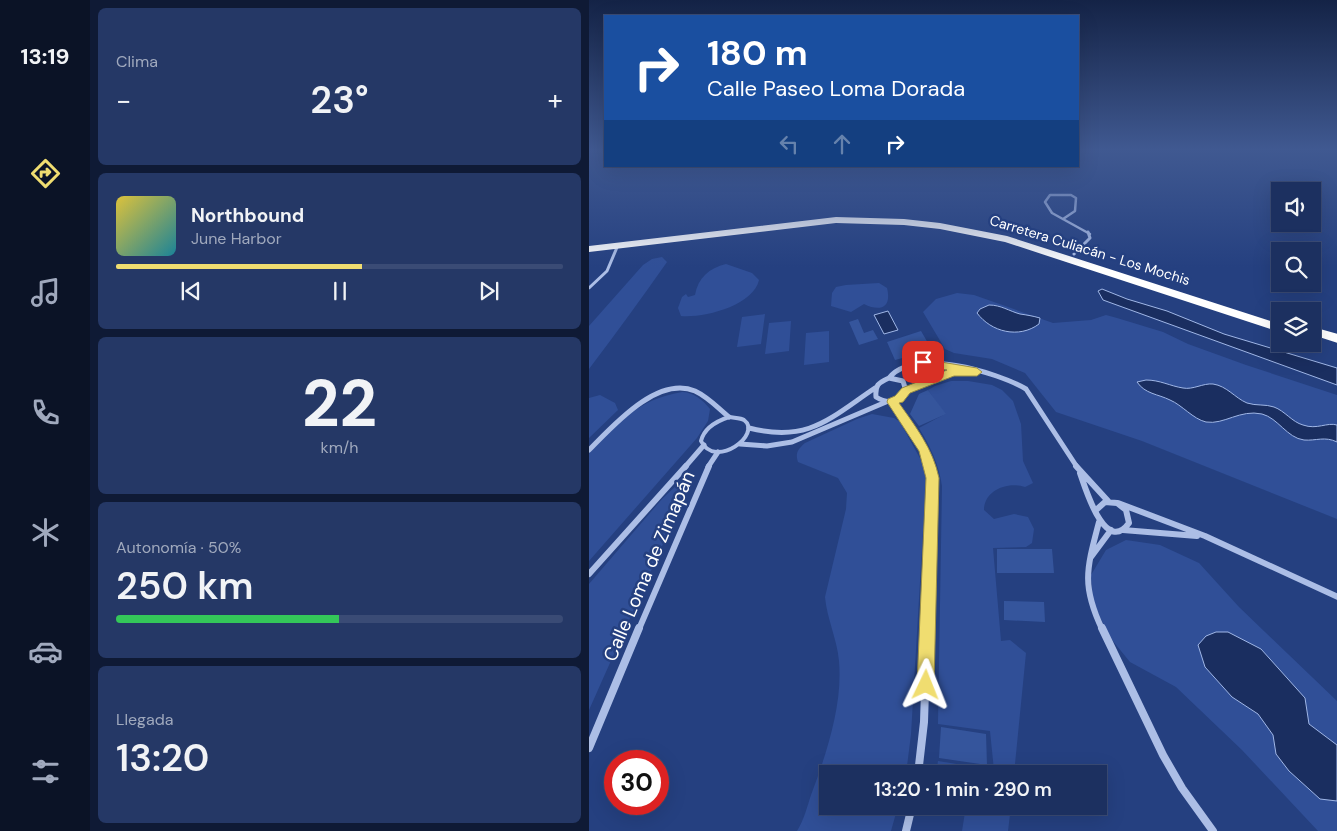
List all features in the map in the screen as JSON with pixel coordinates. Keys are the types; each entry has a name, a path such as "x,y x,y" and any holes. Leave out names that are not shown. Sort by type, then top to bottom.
{"highway":[{"name":"Carretera Culiacán - Los Mochis","path":"589,243 806,217 885,216 967,224 1010,234 1271,318"},
{"name":"Carretera Culiacán - Los Mochis","path":"589,249 836,220 884,221 940,226 1007,239 1271,325"},
{"path":"1321,334 1337,339"},
{"path":"1321,341 1337,346"}],"street":[{"path":"749,428 778,434 807,430 875,388 878,383 889,378 898,369 915,362 954,367 1004,378 1026,389 1079,470 1107,501"},
{"path":"740,444 767,446 792,442 899,399 906,390 953,372 977,372"},
{"path":"889,378 903,381 906,390"},
{"path":"875,388 876,397 889,402 924,449 930,463 933,478 924,722 919,765"},
{"path":"589,450 632,408 650,396 666,391 687,389 696,391 729,417"},
{"path":"589,574 704,445"},
{"name":"Calle Loma de Zimapán","path":"589,748 705,471 718,452"},
{"path":"1079,470 1099,522 1089,559 1087,586 1092,607 1163,755 1182,788 1213,831"},
{"path":"1095,511 1101,503 1107,501 1118,503 1205,536 1337,597"},
{"path":"1118,503 1129,514 1129,523 1123,530"},
{"path":"1099,522 1111,530 1205,536"},
{"path":"1089,559 1111,530"},
{"path":"906,831 910,815"}],"lane":[{"path":"1063,219 1075,212 1076,198 1071,195 1050,195 1045,202 1046,206 1063,219 1079,226 1090,234 1090,238 1074,254"},
{"path":"589,288 607,271 618,246"},
{"path":"729,417 743,419 749,428 748,433 740,444 726,451 709,450 702,440 708,428 714,422 729,417"}],"shaded area":[{"path":"662,257 667,262 589,369 589,326 643,265 652,259"},
{"path":"726,264 752,273 759,280 755,289 748,297 726,308 702,315 681,316 678,308 682,297 686,294 688,297 695,295 696,289 705,275 714,268"},
{"path":"879,283 887,288 888,295 886,304 880,308 864,304 851,312 831,306 832,293 836,287"},
{"path":"1102,289 1167,311 1224,334 1271,348 1271,352 1284,352 1337,368 1337,385 1103,300 1098,291"},
{"path":"957,293 974,295 1053,323 1091,320 1106,315 1163,332 1188,344 1246,365 1337,395 1337,519 1142,441 1056,412 1025,373 992,359 954,353 945,349 923,312 936,299"},
{"path":"989,305 1040,318 1039,324 1023,331 1014,332 997,329 983,320 977,313 980,309"},
{"path":"888,311 898,330 884,334 874,315"},
{"path":"765,314 761,344 737,347 742,317"},
{"path":"791,321 789,351 765,354 769,323"},
{"path":"829,331 829,362 804,365 806,333"},
{"path":"1146,380 1187,388 1209,384 1218,385 1247,403 1271,406 1303,425 1313,427 1329,424 1337,425 1337,442 1328,439 1304,440 1298,438 1287,432 1273,419 1262,414 1239,415 1219,421 1206,422 1174,402 1144,389 1137,382"},
{"path":"951,381 968,381 992,385 1002,390 1013,401 1021,424 1023,461 1033,483 1025,487 1018,485 1005,486 992,492 985,503 984,510 994,519 1014,514 1028,517 1034,529 1032,543 1026,547 993,548 1001,641 1010,640 1026,653 1015,765 993,765 990,731 938,724 942,486 939,470 919,428 945,414 928,390"},
{"path":"682,392 694,395 710,409 708,421 697,438 589,561 589,453 630,414 652,401"},
{"path":"600,395 615,403 618,410 589,438 589,398"},
{"path":"872,414 894,418 900,422 922,462 926,480 911,734 907,765 822,765 836,712 840,678 838,653 825,597 846,509 847,493 838,478 798,462 797,454 805,443"},
{"path":"686,483 687,490 589,710 589,584 662,499 677,485"},
{"path":"1126,540 1160,545 1199,563 1239,607 1337,701 1337,831 1318,831 1242,750 1176,687 1130,662 1108,635 1093,601 1091,575 1106,550"},
{"path":"1216,632 1228,632 1261,649 1305,698 1309,724 1337,745 1337,801 1320,799 1289,771 1276,754 1273,735 1258,714 1232,697 1205,667 1198,645 1206,636"},
{"path":"938,761 963,765 937,765"},
{"path":"819,773 819,815 895,815 891,831 797,831"},
{"path":"965,815 1010,815 1008,831 962,831"}],"building":[{"path":"858,319 864,333 873,330 878,339 859,345 849,322"},
{"path":"921,331 932,350 895,360 887,342"},
{"path":"928,390 946,414 919,426 910,414 919,394"},
{"path":"997,549 1052,549 1054,573 997,573"},
{"path":"1004,601 1044,602 1045,622 1004,620"},
{"path":"941,727 986,734 987,765 939,758"}],"route":[{"path":"923,362 977,372 953,372 906,390 904,395 892,402 924,449 930,463 933,478 926,685"}]}
